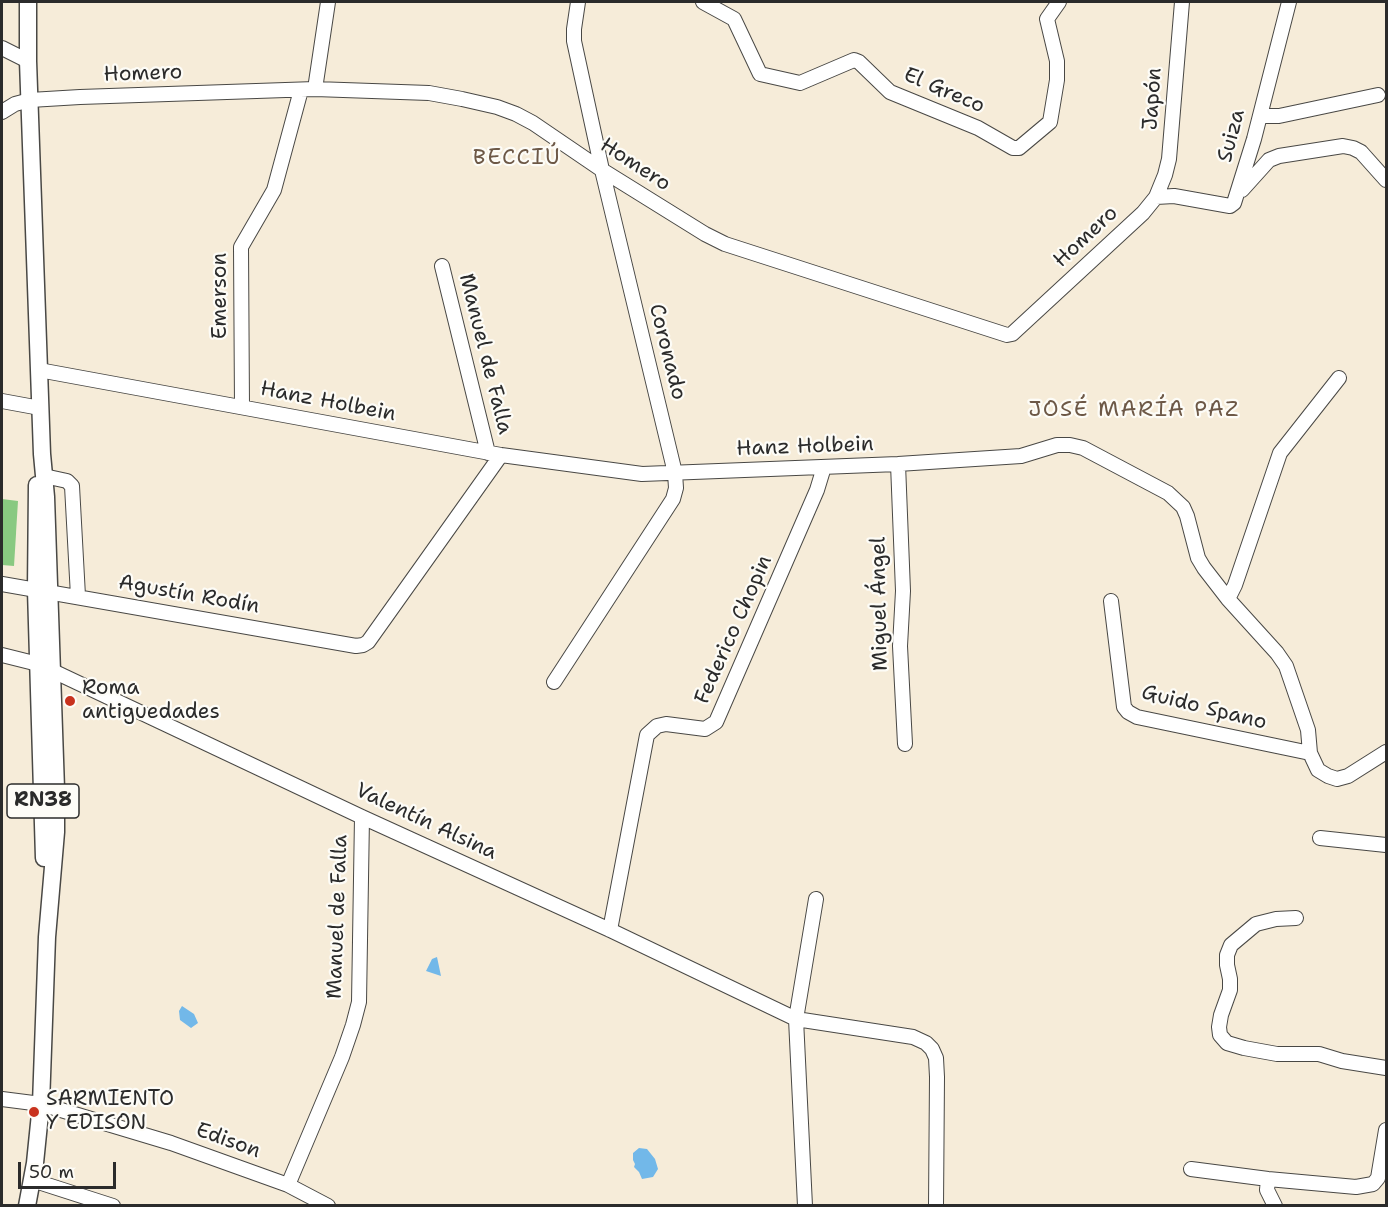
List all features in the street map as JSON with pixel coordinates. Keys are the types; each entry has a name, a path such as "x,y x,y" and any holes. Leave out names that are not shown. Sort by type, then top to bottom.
{"main road":[{"name":"RN38","path":"28,2 28,61 44,476 40,594"},
{"name":"RN38","path":"42,454 35,493 48,734 55,761 56,832 47,937"},
{"name":"RN38","path":"27,1206 41,1104 47,937 45,668"}],"street":[{"name":"Emerson","path":"242,407 241,247 274,190 308,90 328,2"},
{"name":"Coronado","path":"554,682 672,499 676,488 675,473 602,170 574,41 578,2"},
{"name":"El Greco","path":"703,2 734,19 760,74 800,83 854,60 859,62 890,92 978,128 1013,148 1019,148 1050,122 1057,80 1057,61 1047,19 1059,2"},
{"name":"Japón","path":"1156,197 1166,175 1169,159 1182,2"},
{"name":"Suiza","path":"1156,197 1174,196 1230,206 1234,203 1260,116 1289,2"},
{"path":"2,48 28,61"},
{"name":"Homero","path":"2,112 15,104 30,100 308,90 429,93 497,107 533,123 602,170 725,244 1007,335 1012,334 1126,229 1156,197"},
{"path":"1260,116 1279,116 1378,94"},
{"path":"1237,196 1269,160 1278,156 1342,146 1360,152 1386,180"},
{"name":"Manuel de Falla","path":"369,642 494,454 442,266"},
{"name":"Hanz Holbein","path":"39,370 494,454 642,474 898,464 1021,456 1057,446 1070,445 1083,448 1168,493 1177,501 1187,516 1198,558 1228,599 1286,666 1308,730 1310,753 1318,770 1337,779 1348,776 1386,752"},
{"path":"1228,599 1235,585 1280,453 1339,378"},
{"path":"2,401 40,408"},
{"name":"Miguel Ángel","path":"898,464 903,591 900,646 905,744"},
{"name":"Federico Chopin","path":"610,930 647,735 657,726 666,724 705,729 716,722 817,490 824,467"},
{"path":"44,476 66,481 72,486 78,596"},
{"name":"Agustín Rodín","path":"2,584 40,594 78,596 356,646 369,642"},
{"name":"Guido Spano","path":"1111,601 1124,707 1128,712 1137,717 1310,753"},
{"name":"Valentín Alsina","path":"2,655 45,668 796,1018 913,1037 932,1049 936,1058 936,1206"},
{"name":"Manuel de Falla","path":"288,1185 342,1057 359,1002 362,817"},
{"path":"1320,838 1386,845"},
{"path":"805,1206 796,1018 816,898"},
{"path":"1296,918 1256,924 1231,945 1227,955 1230,990 1221,1015 1220,1035 1227,1043 1244,1048 1277,1054 1319,1054 1342,1061 1386,1068"},
{"name":"Edison","path":"2,1099 41,1104 171,1143 288,1185 328,1206"},
{"path":"1191,1168 1268,1179 1356,1187 1373,1184 1377,1178 1386,1130"},
{"path":"1268,1179 1267,1190 1275,1206"},
{"path":"32,1180 113,1206"}],"green space":[{"path":"2,499 18,501 14,566 2,565"}],"water":[{"path":"437,957 441,976 426,971 432,959"},
{"path":"182,1006 194,1014 198,1023 191,1028 180,1020 179,1011"},
{"path":"639,1148 647,1149 655,1159 658,1169 653,1177 642,1179 634,1167 633,1153"}],"place":[{"name":"Roma antiguedades","path":"70,701"},
{"name":"SARMIENTO Y EDISON","path":"34,1112"}],"district":[{"name":"BECCIÚ","path":"517,158"},
{"name":"JOSÉ MARÍA PAZ","path":"1134,410"}]}
